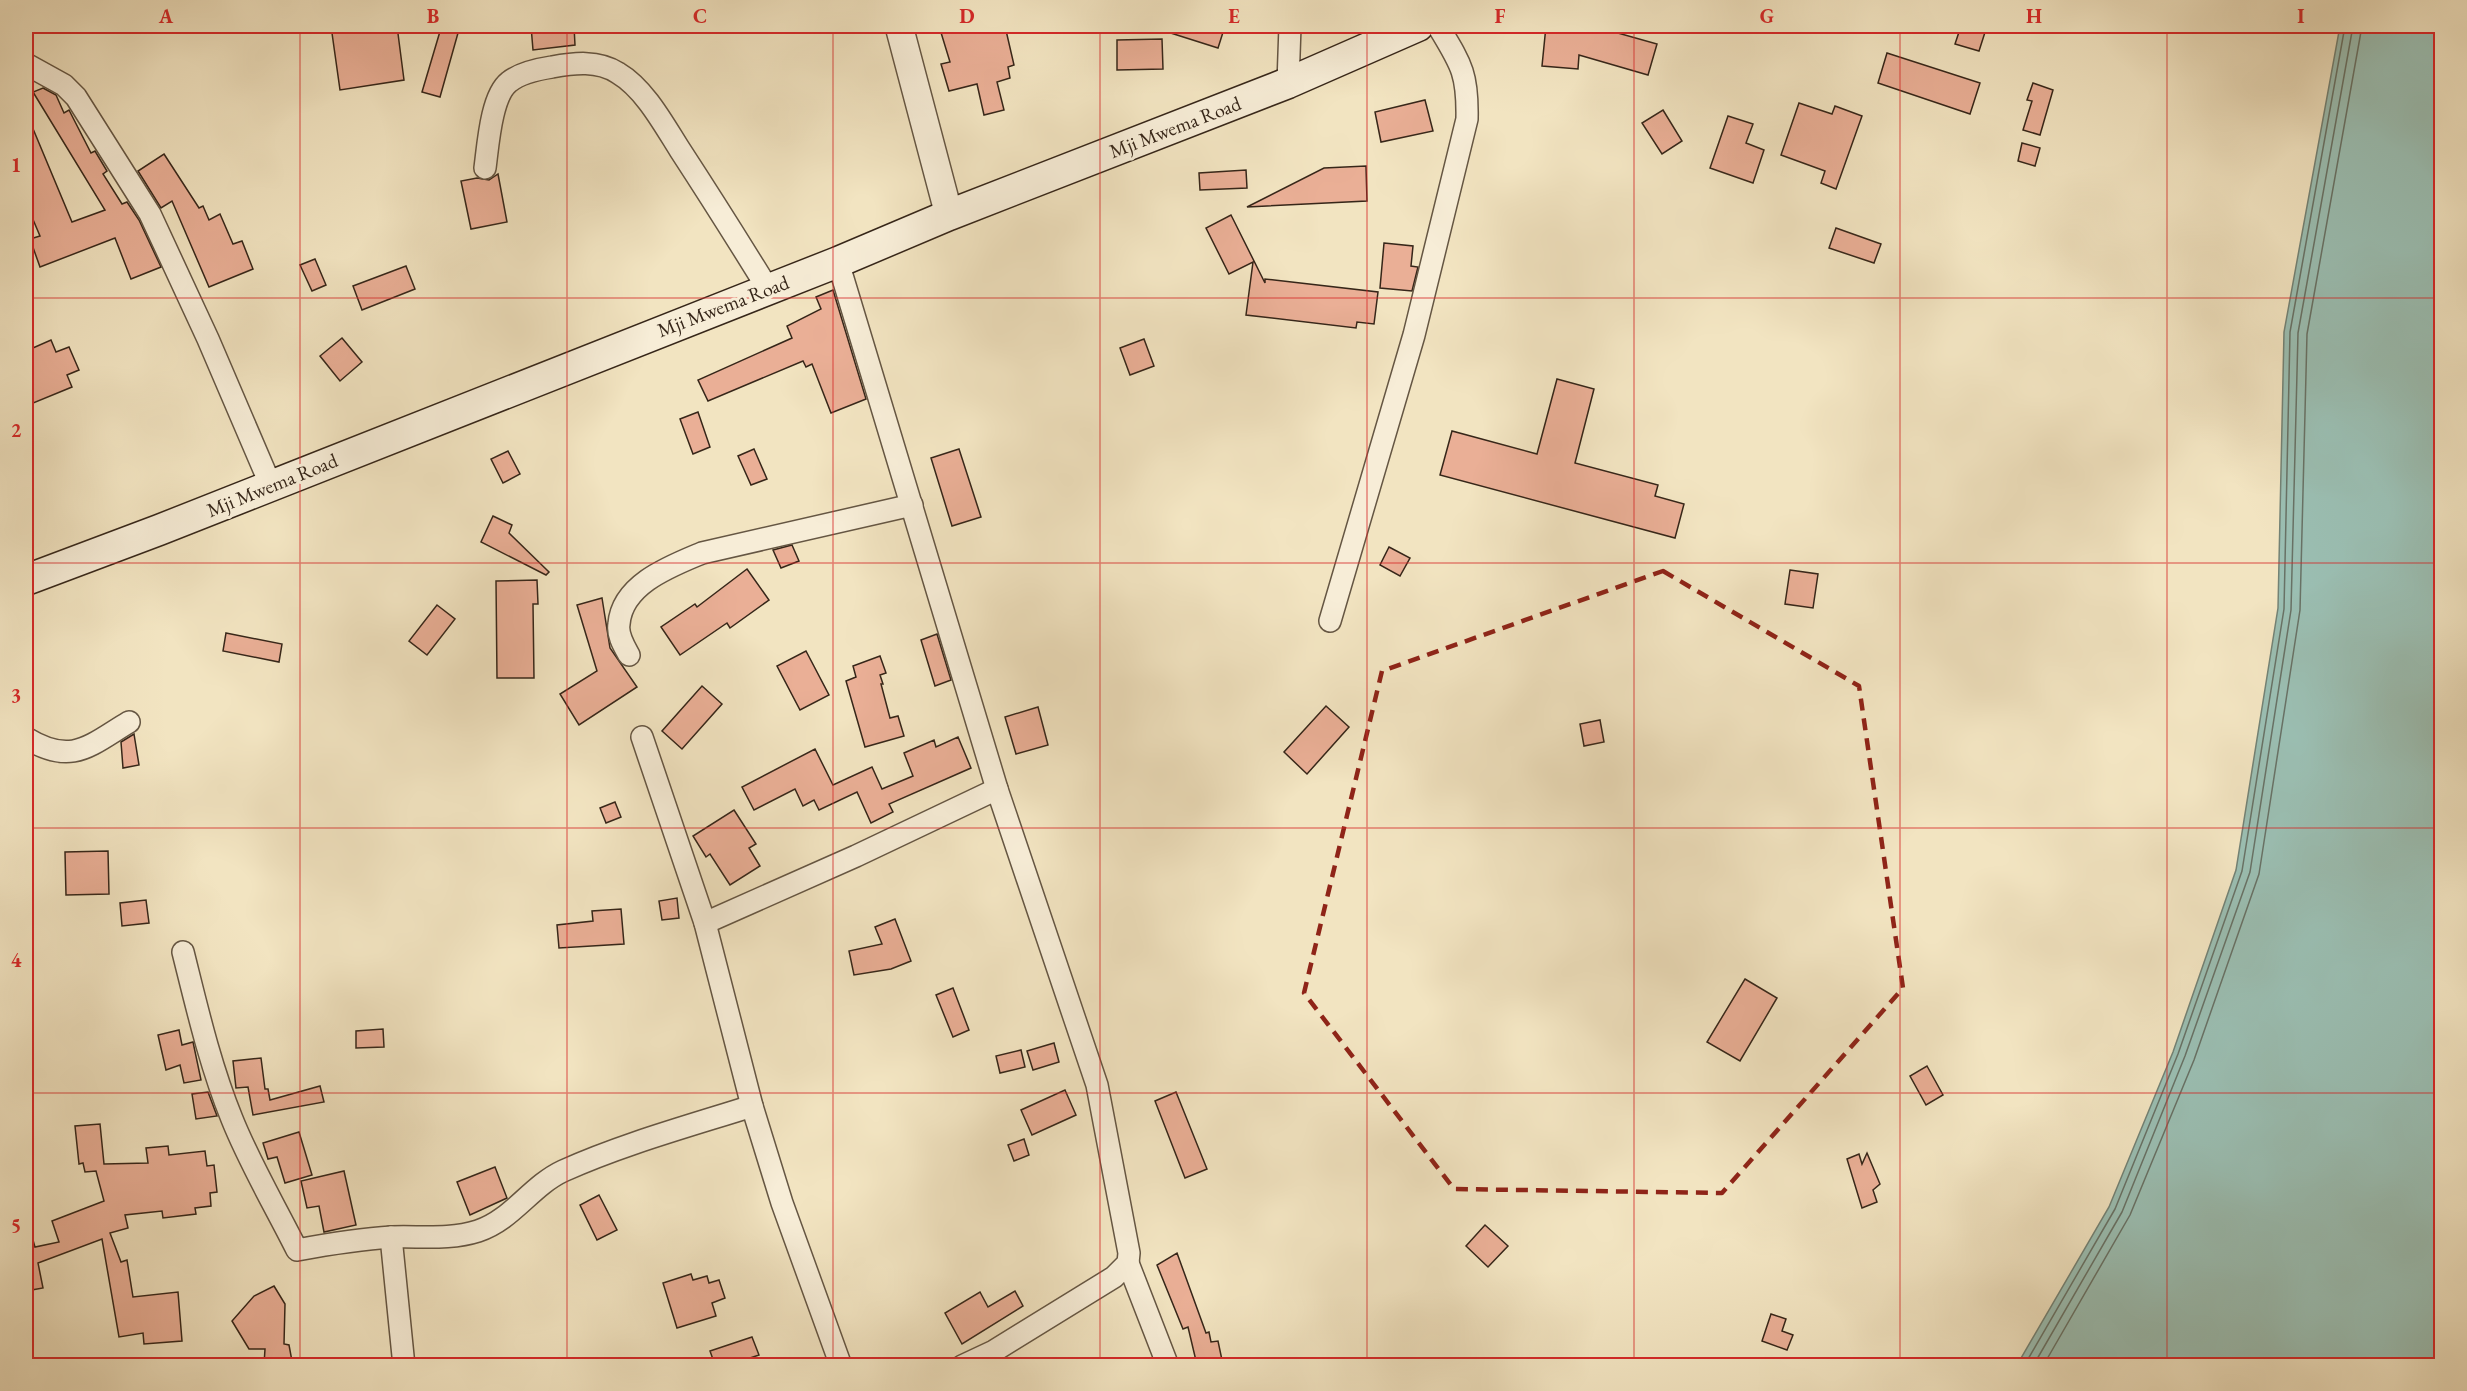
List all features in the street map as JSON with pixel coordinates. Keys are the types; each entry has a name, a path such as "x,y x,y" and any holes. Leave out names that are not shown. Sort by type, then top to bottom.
{"main road":[{"name":"Mji Mwema Road","path":"26,580 271,486 838,262 950,215 1288,83 1418,26"}],"street":[{"path":"899,26 950,215"},
{"path":"1288,83 1290,26"},
{"path":"1330,621 1414,335 1467,119 1468,87 1460,61 1438,26"},
{"path":"485,168 495,107 502,89 510,81 545,68 575,63 599,65 618,73 632,85 658,116 768,289"},
{"path":"26,64 56,80 76,98 139,196 208,339 271,486"},
{"path":"838,262 997,789 1097,1085 1130,1253 1128,1263 1168,1365"},
{"path":"628,655 618,624 624,606 648,580 677,564 713,550 912,505"},
{"path":"26,738 58,752 72,753 129,722"},
{"path":"642,737 705,923 752,1106 782,1203 841,1365"},
{"path":"705,923 856,856 997,789"},
{"path":"183,952 210,1056 231,1118 251,1163 297,1250 391,1237 451,1237 494,1226 531,1192 561,1172 638,1143 752,1106"},
{"path":"391,1237 405,1365"},
{"path":"962,1365 994,1351 1114,1277 1128,1263"}],"highlighted area":[{"path":"1663,571 1859,686 1903,988 1722,1193 1454,1189 1304,993 1382,671"}],"water":[{"path":"2340,26 2441,26 2441,1365 2017,1365 2109,1207 2173,1052 2236,870 2278,608 2284,332"}],"building":[{"path":"331,26 397,26 404,80 340,90"},
{"path":"531,26 574,26 575,45 533,50"},
{"path":"939,26 1005,26 1014,65 1008,67 1010,78 997,82 1004,110 984,115 977,84 949,91 941,64 950,62"},
{"path":"1159,26 1225,26 1218,48 1158,29"},
{"path":"1546,26 1593,26 1657,44 1648,75 1579,55 1578,69 1542,66"},
{"path":"1961,26 1987,26 1979,51 1955,44"},
{"path":"441,28 458,33 440,97 422,92"},
{"path":"1162,39 1163,69 1117,70 1117,40"},
{"path":"1887,53 1980,83 1970,114 1878,83"},
{"path":"2033,83 2053,90 2040,135 2023,130 2032,101 2027,100"},
{"path":"43,88 56,95 64,113 69,110 91,153 95,151 107,171 103,174 122,204 127,202 139,220 161,267 131,279 115,238 40,267 30,239 40,236 26,203 26,112 72,222 105,210 33,92"},
{"path":"1425,100 1433,131 1381,142 1375,112"},
{"path":"1799,103 1832,114 1835,106 1862,116 1836,189 1821,183 1825,171 1781,155"},
{"path":"1663,110 1682,141 1662,154 1642,123"},
{"path":"1728,116 1753,124 1746,143 1764,150 1753,183 1710,168"},
{"path":"2022,143 2040,148 2035,166 2018,161"},
{"path":"164,154 199,208 203,206 209,220 220,214 233,244 242,241 253,269 209,287 172,201 161,208 138,171"},
{"path":"1366,166 1367,201 1247,207 1324,168"},
{"path":"1246,170 1247,188 1200,190 1199,173"},
{"path":"498,174 507,222 471,229 461,181 477,178 489,180"},
{"path":"1231,215 1265,283 1265,279 1378,292 1374,324 1357,322 1356,328 1246,315 1253,262 1229,274 1206,228"},
{"path":"1836,228 1881,244 1874,263 1829,248"},
{"path":"1384,243 1413,246 1411,266 1418,267 1412,291 1380,288"},
{"path":"315,259 326,285 312,291 300,265"},
{"path":"406,266 415,289 362,310 353,286"},
{"path":"833,290 866,399 831,413 812,364 806,367 803,361 708,401 698,380 792,338 787,326 821,309 816,297"},
{"path":"342,338 362,362 340,381 320,356"},
{"path":"1144,339 1154,366 1130,375 1120,348"},
{"path":"51,340 56,352 69,347 79,370 67,375 72,387 26,406 26,351"},
{"path":"1557,379 1594,389 1575,463 1658,485 1655,496 1684,504 1675,538 1440,475 1452,431 1537,454"},
{"path":"698,412 710,447 693,454 680,419"},
{"path":"754,449 767,479 751,485 738,456"},
{"path":"959,449 981,517 952,526 931,458"},
{"path":"508,451 520,474 503,483 491,459"},
{"path":"493,516 512,525 509,533 549,572 546,575 481,542"},
{"path":"792,545 799,561 781,568 773,550"},
{"path":"1389,547 1410,558 1400,576 1380,565"},
{"path":"747,569 769,600 730,628 727,623 680,655 661,627 695,604 697,607"},
{"path":"1790,570 1818,574 1813,608 1785,604"},
{"path":"537,580 538,604 533,604 534,678 497,678 496,581"},
{"path":"602,598 610,648 637,687 579,725 560,694 597,671 577,605"},
{"path":"437,605 455,619 427,655 409,641"},
{"path":"226,633 282,644 279,662 223,651"},
{"path":"937,634 951,680 935,686 921,640"},
{"path":"806,651 829,695 800,710 777,666"},
{"path":"880,656 886,673 880,675 883,684 881,684 890,718 898,716 904,736 865,747 846,681 856,677 853,666"},
{"path":"702,686 722,704 682,749 662,731"},
{"path":"1326,706 1349,727 1307,774 1284,752"},
{"path":"1038,707 1048,745 1016,754 1005,717"},
{"path":"1600,720 1604,742 1584,746 1580,724"},
{"path":"134,734 139,765 123,768 121,742"},
{"path":"958,737 971,768 889,804 893,812 871,823 857,792 819,810 814,800 803,806 795,789 754,810 742,787 815,749 833,785 872,767 882,789 913,776 904,753 934,740 936,747"},
{"path":"615,802 621,817 606,823 600,808"},
{"path":"734,810 756,844 749,848 760,866 730,885 710,854 706,857 693,836"},
{"path":"108,851 109,894 66,895 65,852"},
{"path":"677,898 679,918 662,920 659,901"},
{"path":"146,900 149,923 122,926 120,903"},
{"path":"621,909 624,944 559,948 557,925 593,921 592,911"},
{"path":"895,919 911,961 891,969 854,975 849,951 882,944 875,927"},
{"path":"1745,979 1777,998 1740,1061 1707,1042"},
{"path":"953,988 969,1030 953,1037 936,995"},
{"path":"383,1029 384,1047 356,1048 356,1031"},
{"path":"179,1030 182,1045 193,1042 201,1080 184,1083 180,1065 166,1070 158,1035"},
{"path":"1054,1043 1059,1062 1033,1070 1027,1051"},
{"path":"1021,1050 1025,1067 1000,1073 996,1056"},
{"path":"261,1058 265,1089 268,1089 270,1100 320,1086 324,1102 253,1115 248,1087 236,1088 233,1061"},
{"path":"1927,1066 1943,1095 1926,1105 1910,1076"},
{"path":"1065,1090 1076,1115 1032,1135 1021,1110"},
{"path":"208,1092 217,1116 196,1119 192,1094"},
{"path":"1176,1092 1207,1169 1185,1178 1155,1101"},
{"path":"100,1124 104,1164 148,1163 146,1148 168,1146 169,1155 205,1151 207,1166 214,1165 217,1192 210,1193 211,1206 195,1208 196,1214 163,1218 162,1211 125,1215 128,1228 110,1233 121,1262 127,1260 133,1297 178,1292 182,1341 144,1344 143,1333 119,1337 102,1239 38,1263 43,1288 26,1291 26,1241 33,1240 35,1247 59,1242 52,1221 104,1201 96,1171 85,1172 83,1163 79,1164 75,1126"},
{"path":"299,1132 312,1175 285,1183 277,1157 268,1159 263,1143"},
{"path":"1024,1139 1029,1155 1014,1161 1008,1145"},
{"path":"1867,1153 1880,1184 1873,1190 1877,1202 1862,1208 1847,1159 1859,1154 1862,1164"},
{"path":"495,1167 507,1198 470,1215 457,1182"},
{"path":"344,1171 356,1225 324,1232 319,1206 307,1208 301,1181"},
{"path":"599,1195 617,1230 597,1240 580,1205"},
{"path":"1485,1225 1508,1246 1488,1267 1466,1246"},
{"path":"1177,1253 1206,1333 1209,1332 1211,1342 1218,1341 1222,1360 1217,1361 1218,1365 1197,1365 1188,1327 1183,1329 1157,1265"},
{"path":"691,1274 693,1280 707,1276 709,1283 719,1280 725,1298 712,1303 716,1316 677,1328 663,1283"},
{"path":"274,1286 285,1304 284,1344 289,1345 292,1361 264,1365 265,1349 249,1349 232,1321 254,1296"},
{"path":"1015,1291 1023,1306 962,1344 945,1313 980,1292 988,1307"},
{"path":"1771,1314 1786,1319 1782,1331 1793,1335 1787,1350 1762,1341"},
{"path":"752,1337 759,1355 729,1365 715,1365 710,1351"}]}
